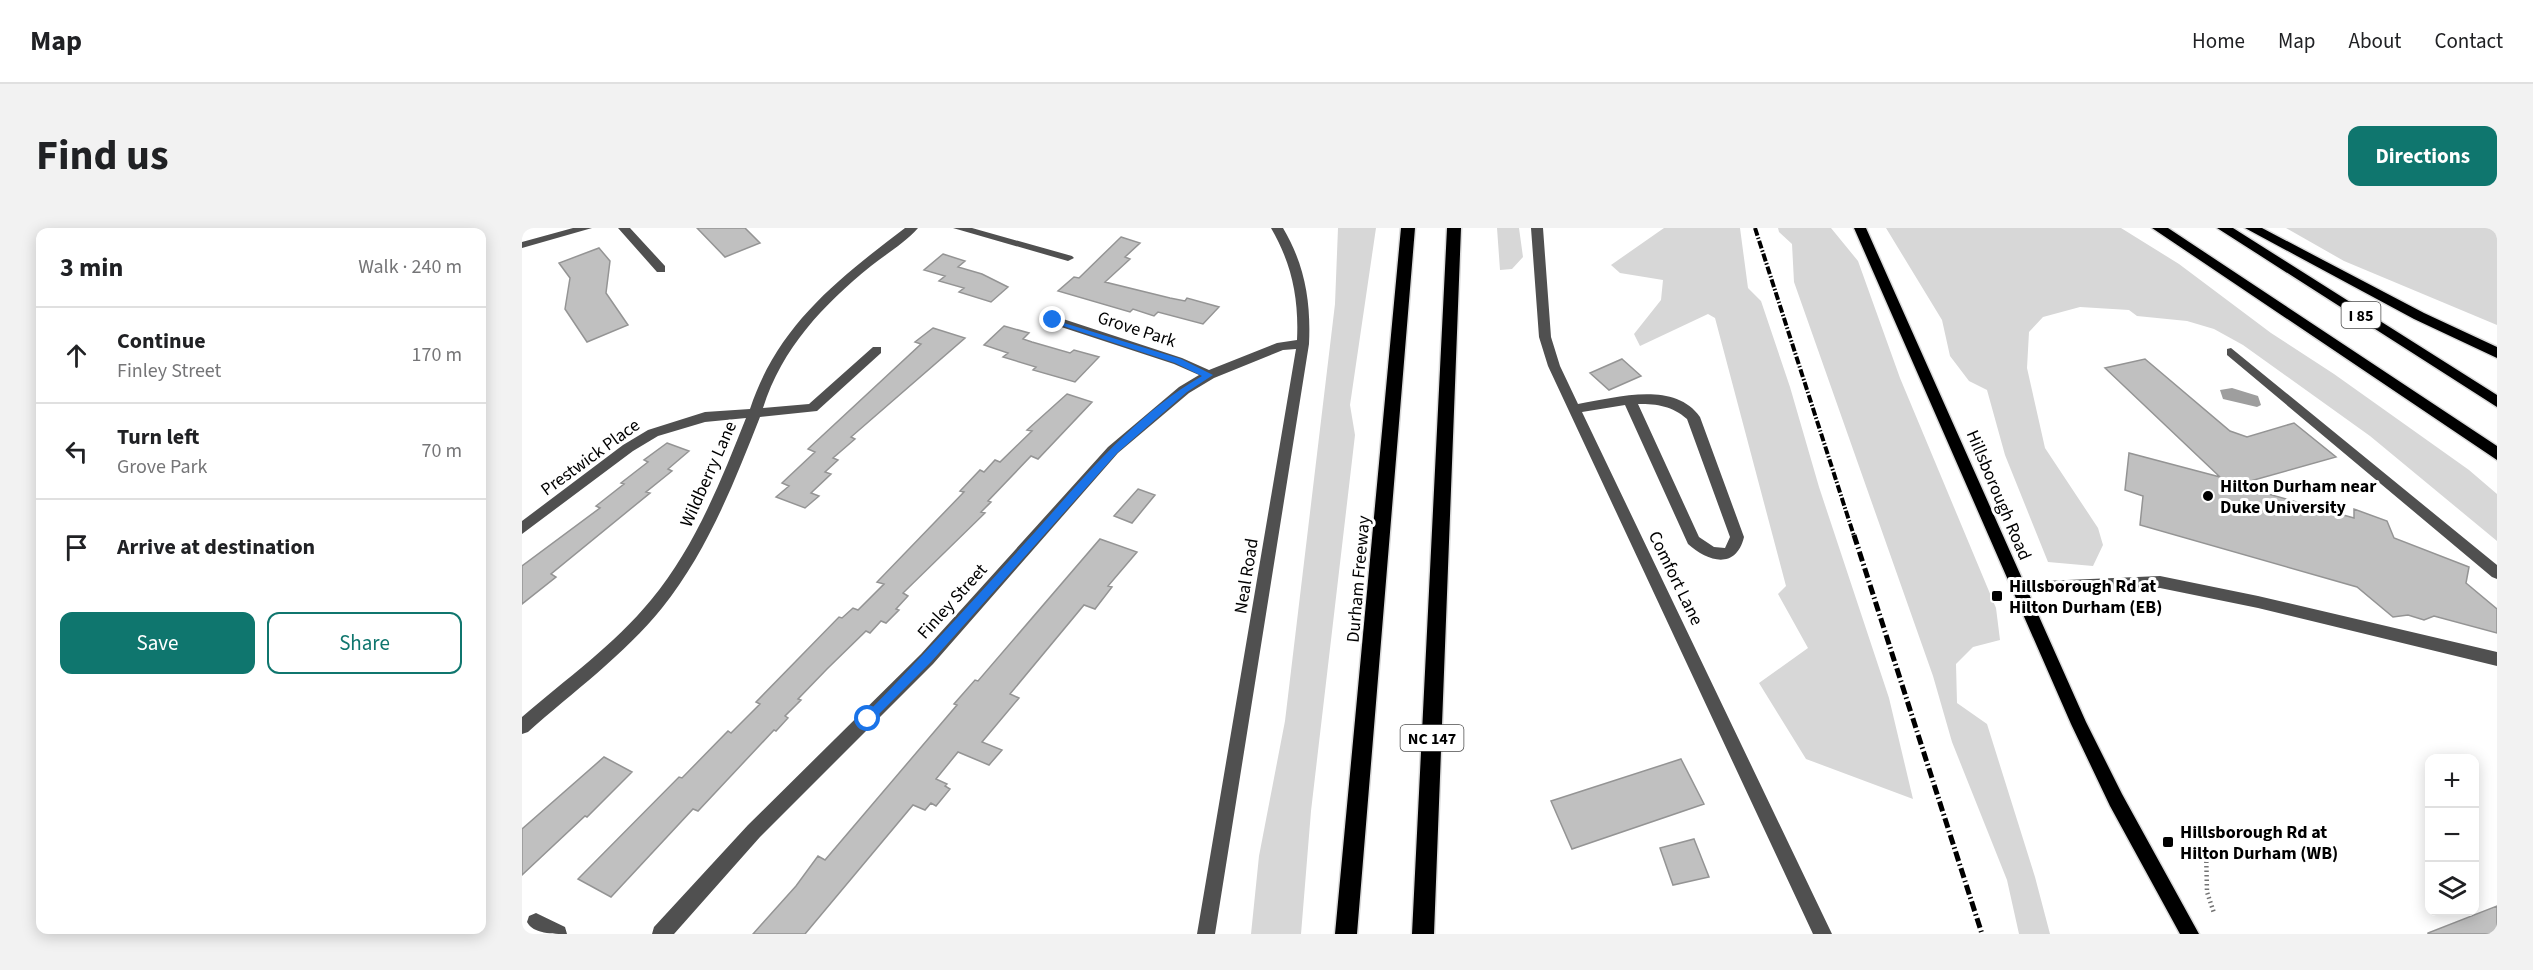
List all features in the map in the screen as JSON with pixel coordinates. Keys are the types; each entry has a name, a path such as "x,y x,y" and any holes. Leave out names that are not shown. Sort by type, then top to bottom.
{"highway":[{"name":"Durham Freeway","path":"1346,934 1382,545 1407,228"},
{"name":"NC 147","path":"1423,934 1454,228"},
{"name":"I 85","path":"2159,228 2497,454"},
{"name":"I 85","path":"2224,228 2497,402"},
{"path":"2252,228 2409,311 2497,353"},
{"path":"2396,386 2497,469"}],"main road":[{"name":"Hillsborough Road","path":"1860,228 2018,588 2116,800 2190,934"}],"street":[{"path":"522,245 586,228"},
{"path":"624,228 661,269"},
{"name":"Wildberry Lane","path":"522,727 657,604 707,525 772,367 806,319 849,277 912,228"},
{"path":"959,228 1068,258"},
{"name":"Neal Road","path":"1206,934 1303,344 1304,310 1299,276 1277,228"},
{"name":"Comfort Lane","path":"1537,228 1545,337 1554,366 1710,691 1823,934"},
{"name":"Grove Park","path":"1053,320 1178,361 1209,375"},
{"name":"Finley Street","path":"661,934 754,831 927,659 1113,450 1176,396 1209,375 1281,346 1303,344"},
{"name":"Prestwick Place","path":"522,529 628,448 653,433 705,417 812,408 877,350"},
{"path":"2231,352 2497,573"},
{"path":"1573,409 1630,401 1655,398 1685,407 1693,417 1737,537 1736,545 1729,553 1716,555 1703,550 1693,540 1630,401"},
{"path":"2018,588 2160,582 2258,602 2497,659"},
{"path":"536,922 558,934"}],"path":[{"path":"2206,848 2207,892 2214,913"}],"shaded area":[{"path":"1338,228 1376,228 1350,405 1355,435 1311,811 1301,934 1251,934 1259,856 1285,721 1335,304"},
{"path":"1497,228 1519,228 1523,257 1512,269 1500,270"},
{"path":"1664,228 1740,228 1748,288 1761,301 1790,387 1819,487 1889,698 1913,799 1806,759 1759,683 1808,648 1778,594 1786,586 1715,318 1708,314 1640,346 1634,334 1661,300 1663,280 1620,273 1611,265"},
{"path":"1778,228 1831,228 1858,261 1900,378 1996,608 2000,640 1973,647 1956,664 1957,703 1987,724 2035,877 2050,934 2019,934 2007,880 1952,742 1933,676 1794,282 1792,244 1779,232"},
{"path":"1886,228 2121,228 2179,264 2271,333 2334,374 2469,470 2497,494 2497,541 2370,436 2243,345 2214,329 2187,321 2137,316 2129,310 2080,307 2043,317 2029,332 2027,368 2045,448 2098,528 2103,545 2093,566 2048,562 2005,455 1987,390 1969,381 1950,356 1942,320"},
{"path":"2286,228 2497,228 2497,325 2344,261"},
{"path":"2232,388 2258,396 2261,405 2257,407 2223,399 2220,390"}],"building":[{"path":"697,228 745,228 760,243 725,257"},
{"path":"1121,237 1140,243 1125,257 1130,259 1105,282 1185,301 1187,298 1219,307 1203,324 1158,312 1154,316 1133,309 1130,312 1058,291 1074,277 1079,278"},
{"path":"599,248 610,261 606,293 628,325 587,342 565,309 570,278 559,263"},
{"path":"943,254 965,261 958,267 982,274 1008,287 991,302 959,292 964,288 939,281 945,276 924,270"},
{"path":"1004,326 1029,333 1023,339 1032,342 1070,353 1074,350 1099,357 1075,382 1033,370 1036,367 1003,357 1008,353 984,345"},
{"path":"933,328 965,338 851,437 855,439 833,458 838,460 825,472 831,474 811,493 819,496 805,508 776,497 789,486 782,483 815,452 808,449 921,344 915,342"},
{"path":"1622,359 1641,376 1609,390 1590,373"},
{"name":"Hilton Durham near Duke University","path":"2145,359 2230,431 2247,437 2294,423 2336,457 2236,485 2354,518 2354,509 2387,521 2394,538 2469,567 2466,583 2497,609 2497,633 2434,616 2424,620 2408,615 2393,617 2357,587 2140,525 2143,496 2125,490 2129,453 2220,477 2105,368"},
{"path":"1067,394 1092,402 1038,459 1031,456 988,501 991,502 981,512 985,513 903,593 908,596 896,609 899,610 886,623 881,621 870,633 866,631 827,669 798,699 801,700 785,716 788,718 698,811 693,809 611,897 578,879 679,777 682,778 728,731 731,733 760,704 756,702 839,617 842,618 853,608 858,610 884,584 877,582 964,492 960,491 980,470 984,472 995,460 1000,462 1032,431 1027,430"},
{"path":"667,443 689,451 668,469 672,471 646,492 650,493 551,574 556,577 522,604 522,566 600,508 596,506 648,462 644,460"},
{"path":"1138,489 1155,495 1132,523 1114,516"},
{"path":"1100,539 1137,552 1108,586 1112,587 1095,609 1084,605 1010,694 1019,698 982,742 1002,750 989,765 958,752 936,779 947,784 945,786 950,789 936,806 931,803 925,810 913,805 805,934 753,934 796,886 818,856 825,860 957,705 954,704 975,680 978,681"},
{"path":"604,757 632,772 587,817 585,816 522,875 522,829"},
{"path":"1681,759 1704,804 1572,849 1551,801"},
{"path":"1694,839 1709,877 1673,885 1660,848"},
{"path":"2497,906 2497,934 2428,934 2471,916 2479,916 2479,913"}],"railway":[{"path":"1755,228 1854,536"},
{"path":"1854,535 1982,934"}],"place":[{"name":"Hilton Durham near Duke University","path":"2208,496"},
{"name":"Hillsborough Rd at Hilton Durham (EB)","path":"1997,596"},
{"name":"Hillsborough Rd at Hilton Durham (WB)","path":"2168,842"}],"route":[{"path":"868,719 927,659 1113,450 1168,402 1209,375 1178,361 1053,320"}]}
